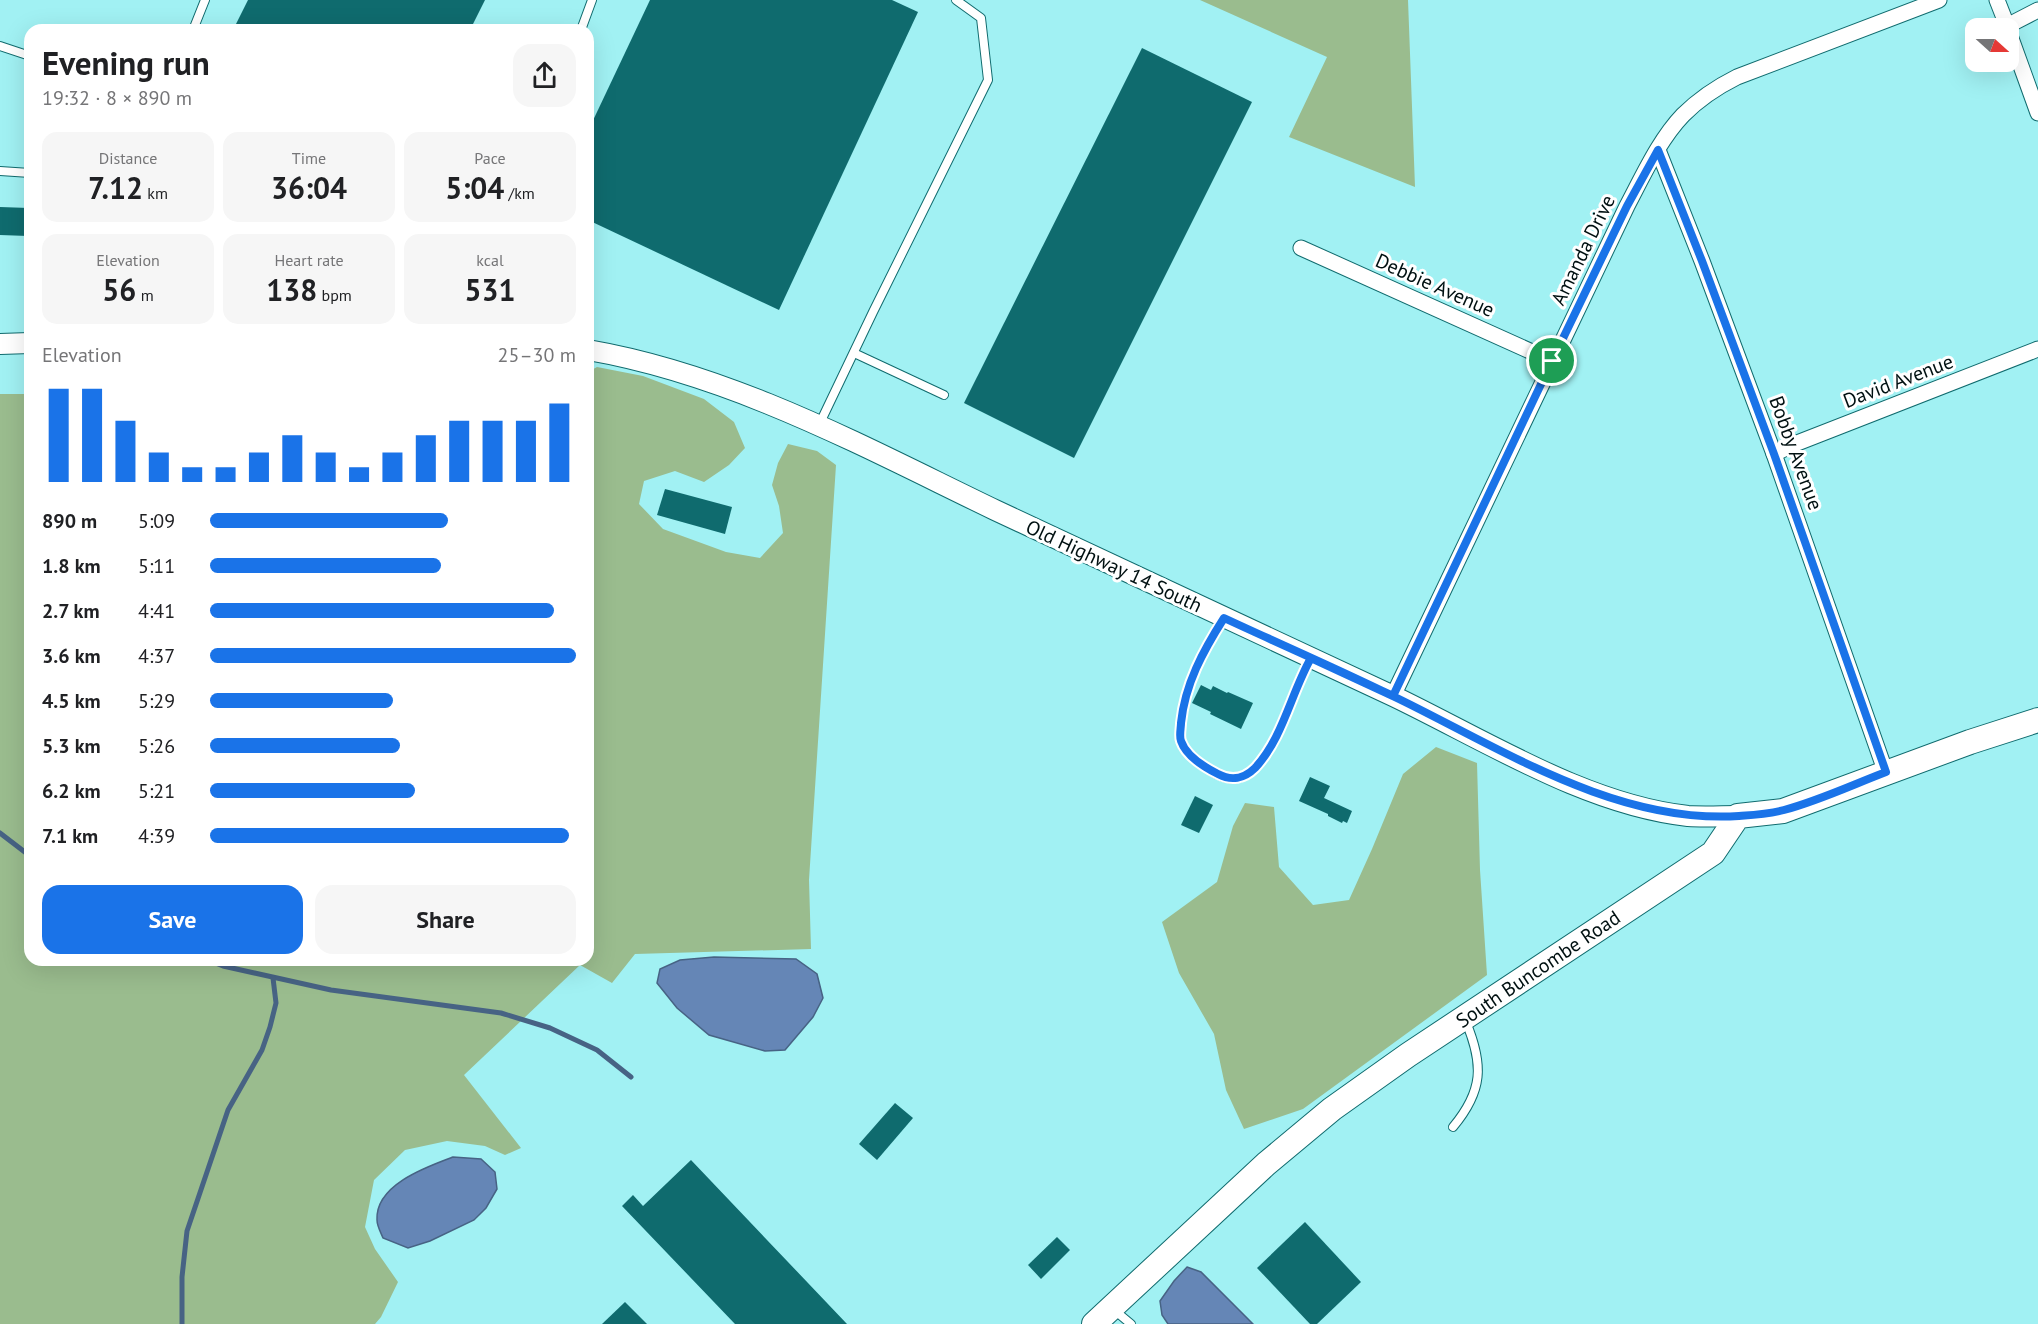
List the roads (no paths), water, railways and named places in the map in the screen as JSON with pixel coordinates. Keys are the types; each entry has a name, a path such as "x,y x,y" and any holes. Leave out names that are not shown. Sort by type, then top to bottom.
{"main road":[{"path":"1738,816 1783,811 1886,772 2038,720"},
{"name":"South Buncombe Road","path":"1094,1324 1266,1164 1332,1109 1713,853 1738,816"}],"street":[{"name":"Amanda Drive","path":"1393,696 1627,206 1658,150 1682,116 1706,95 1737,77 1939,0"},
{"path":"1997,0 2004,18"},
{"path":"2019,21 2038,10"},
{"path":"2019,59 2038,113"},
{"name":"Bobby Avenue","path":"1658,150 1774,454 1886,772"},
{"name":"Debbie Avenue","path":"1301,248 1552,361"},
{"path":"0,344 24,343"},
{"name":"David Avenue","path":"1774,454 2038,349"},
{"name":"Old Highway 14 South","path":"594,351 650,363 700,378 819,426 1590,791 1637,806 1689,816 1738,816"}],"lane":[{"path":"195,24 204,0"},
{"path":"582,24 592,0"},
{"path":"819,426 988,80 981,18 956,0"},
{"path":"0,46 24,54"},
{"path":"0,171 24,173"},
{"path":"854,353 944,395"},
{"path":"1224,618 1186,690 1180,739 1188,753 1208,769 1225,778 1238,779 1254,769 1273,742 1289,708 1300,676 1311,658"},
{"path":"1453,1127 1466,1111 1476,1090 1478,1066 1474,1041 1465,1018"},
{"path":"1112,1308 1131,1324"}],"water":[{"path":"714,957 796,959 817,974 823,998 813,1017 785,1050 765,1051 709,1035 677,1008 657,983 660,969 680,960"},
{"path":"453,1157 481,1159 495,1172 497,1189 486,1208 474,1220 430,1241 408,1248 383,1238 377,1220 384,1197 404,1179"},
{"path":"1187,1267 1201,1272 1253,1324 1168,1324 1162,1315 1160,1301"}],"waterway":[{"path":"0,833 24,851"},
{"path":"223,966 331,990 501,1013 550,1028 597,1050 631,1077"},
{"path":"182,1324 182,1277 187,1231 228,1110 262,1050 270,1027 276,1003 273,978"}]}
